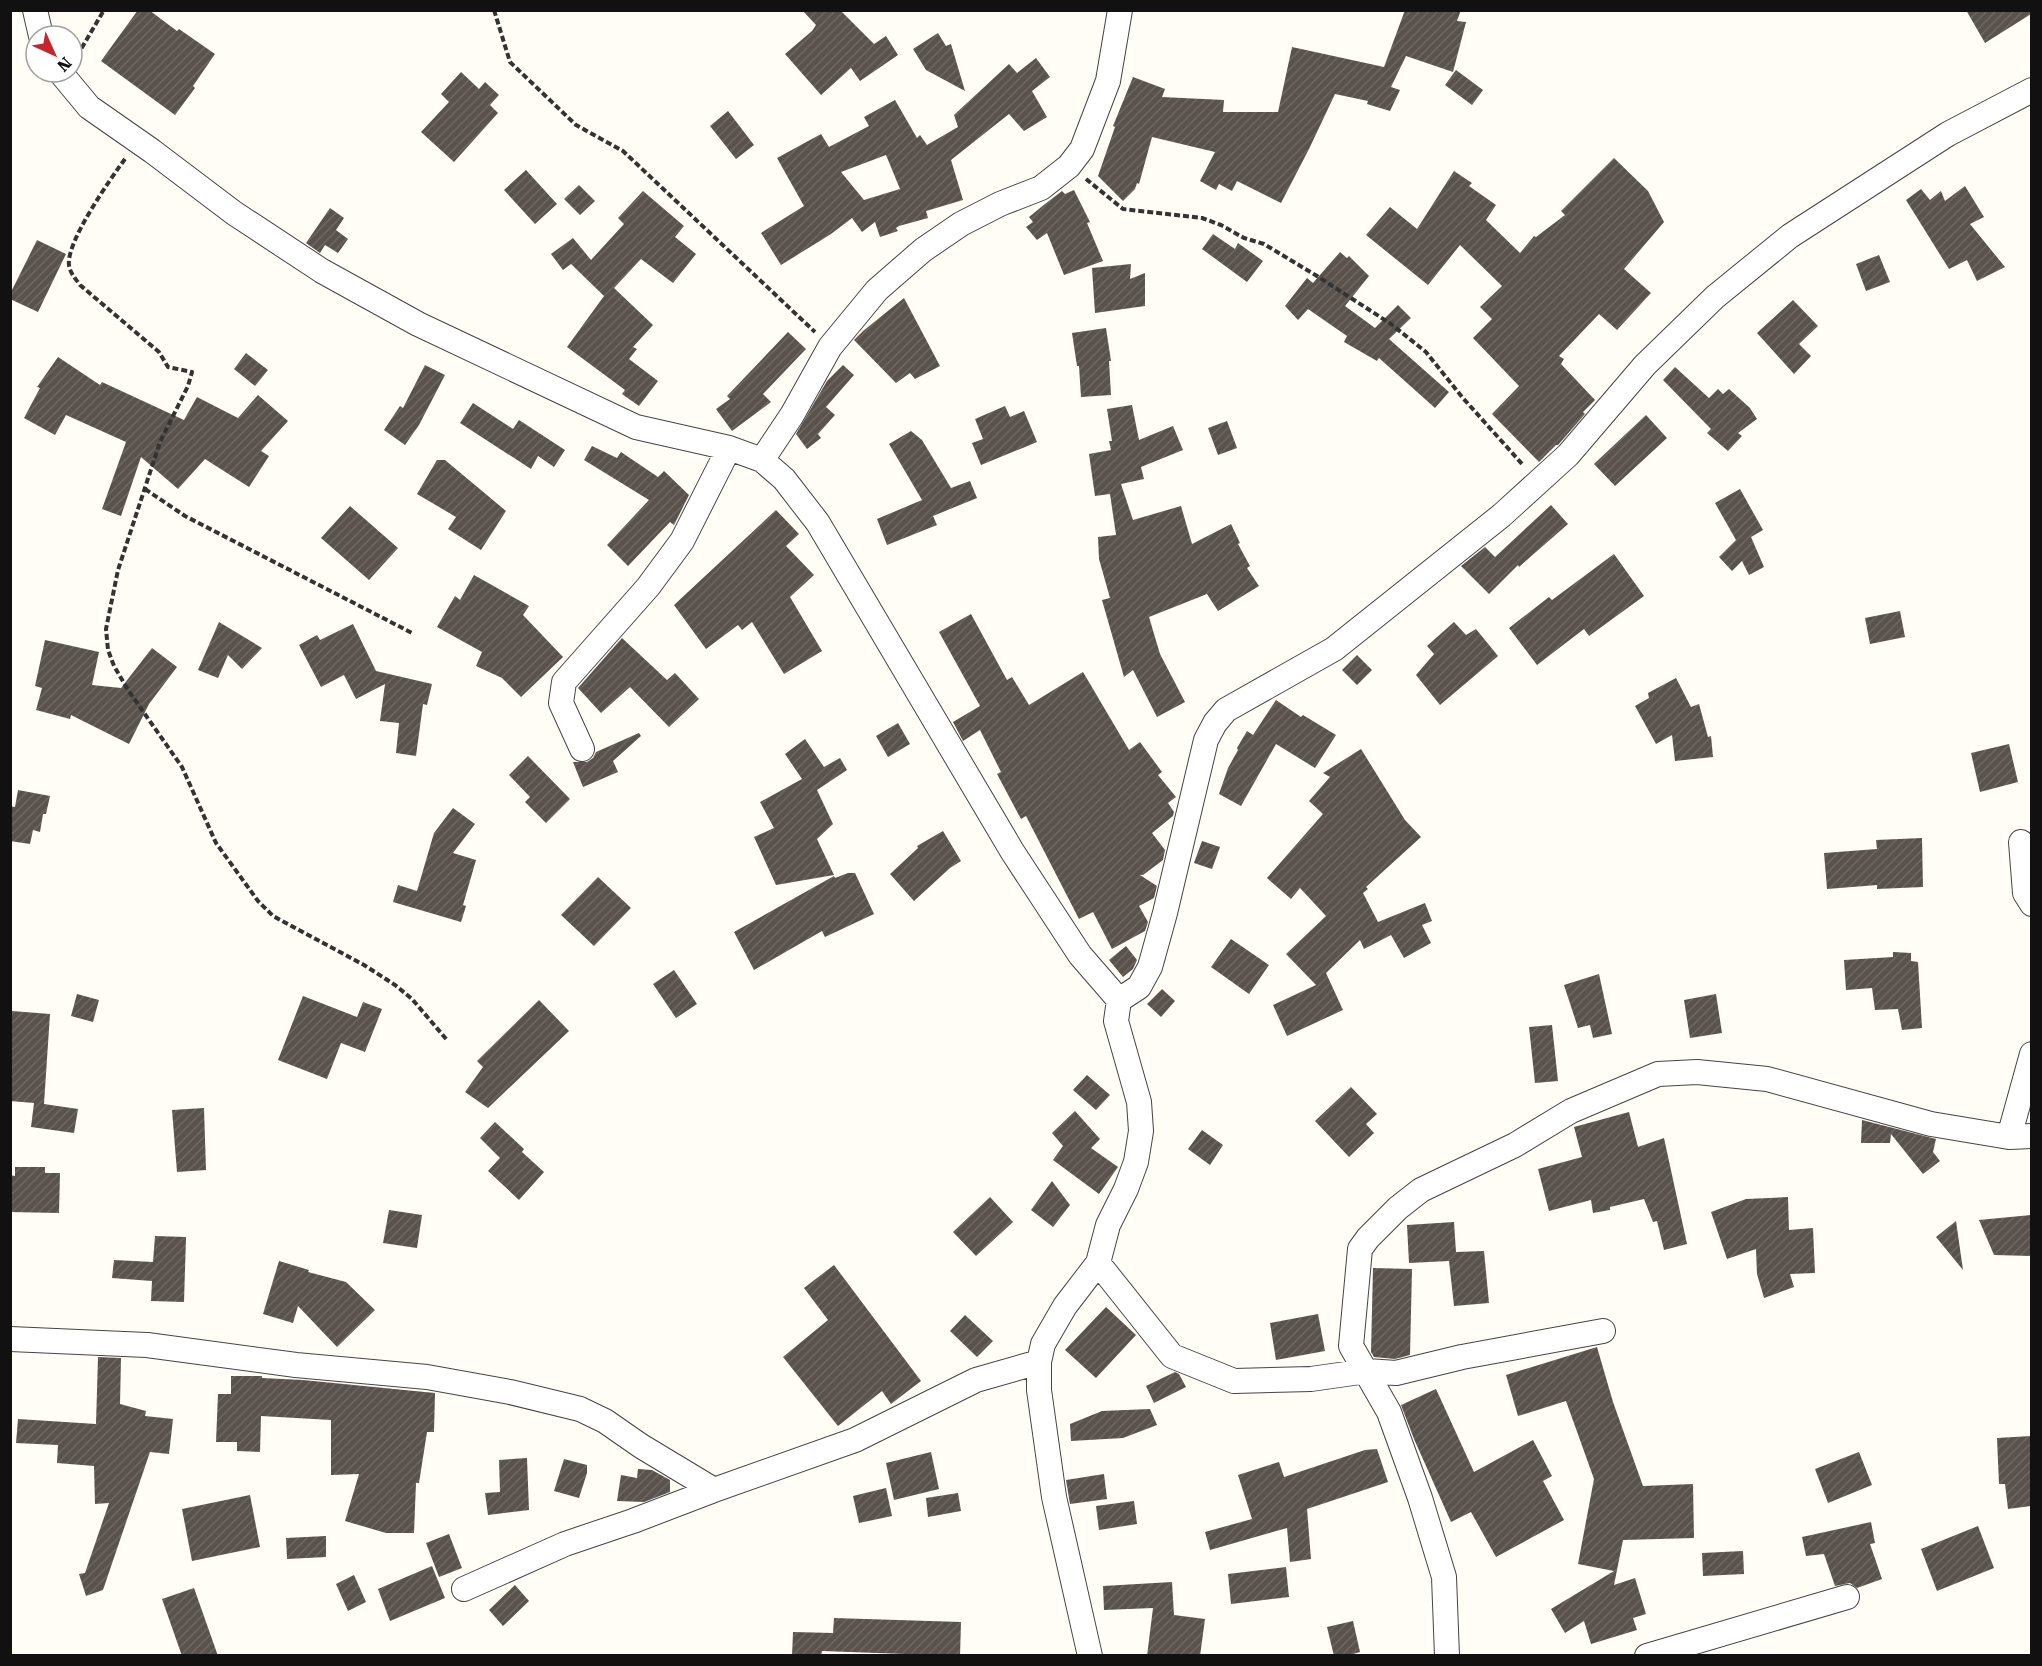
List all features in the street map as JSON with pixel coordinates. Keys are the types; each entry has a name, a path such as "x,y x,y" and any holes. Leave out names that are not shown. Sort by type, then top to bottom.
{"street":[{"path":"762,460 792,415 830,347 877,290 923,250 961,224 1000,204 1041,188 1069,166 1082,148 1108,81 1120,10"},
{"path":"70,84 89,107 234,213 322,271 418,324 636,427 729,448 762,460 784,479 818,523 1012,851 1080,955 1119,1000"},
{"path":"1090,1656 1054,1497 1040,1390 1039,1362 1043,1344 1065,1306 1098,1263 1108,1225 1126,1190 1136,1162 1141,1131 1139,1102 1116,1021 1119,1000 1139,987 1150,968 1206,741 1215,723 1226,710 1234,705 1334,649 1502,515 1568,455 1646,365 1707,305 1790,236 1948,134 2031,90"},
{"path":"582,749 561,703 564,682 648,587 682,541 729,448"},
{"path":"2021,842 2025,893 2031,904"},
{"path":"1447,1656 1444,1577 1420,1498 1389,1412 1351,1346 1360,1249 1368,1238 1398,1208 1421,1190 1515,1145 1571,1111 1658,1074 1696,1072 1767,1079 1931,1124 2020,1137 2031,1054"},
{"path":"1098,1263 1172,1356 1234,1381 1311,1379 1367,1371 1396,1373 1462,1357 1603,1331"},
{"path":"10,1339 147,1345 296,1365 427,1377 510,1392 580,1409 597,1417 714,1490"},
{"path":"464,1589 565,1544 855,1440 976,1380 1039,1362"},
{"path":"1647,1656 1846,1597"}],"path":[{"path":"84,44 104,10"},
{"path":"494,10 510,62 576,125 623,151 830,347"},
{"path":"138,141 98,196 70,253 69,264 80,285 159,352 168,367 192,372 188,386 160,442 118,570 106,628 108,650 114,666 182,767 216,843 258,901 273,916 364,965 395,985 412,999 447,1040"},
{"path":"1069,166 1123,208 1202,218 1221,225 1244,238 1264,244 1391,324 1437,363 1474,411 1538,482"},
{"path":"145,489 185,516 414,634"}],"building":[{"path":"138,10 149,10 177,31 179,29 215,54 193,86 195,88 175,115 101,61"},
{"path":"802,10 840,10 874,44 886,36 898,55 860,81 851,68 821,95 785,54 816,25"},
{"path":"1405,10 1461,10 1457,21 1466,22 1453,72 1406,56 1391,87 1400,90 1390,111 1367,104 1368,101 1335,94 1281,203 1237,181 1232,191 1219,184 1216,190 1200,181 1215,152 1152,137 1139,184 1137,183 1135,189 1123,201 1098,176 1115,127 1113,126 1133,77 1165,89 1162,97 1224,100 1223,112 1278,112 1292,47 1384,67"},
{"path":"1966,10 2031,10 2031,14 1985,43"},
{"path":"938,33 946,46 951,44 965,91 926,70 913,49"},
{"path":"1036,58 1050,77 1032,91 1047,117 1024,131 1009,114 951,160 963,200 926,211 928,218 899,226 896,228 898,231 880,237 875,222 862,232 852,218 781,265 761,233 804,206 777,158 821,134 829,147 869,126 864,117 895,100 917,138 920,135 927,145 958,127 954,115 1009,64 1017,73","holes":["886,155 900,189 864,200 841,172"]},
{"path":"1456,70 1483,90 1472,105 1445,85"},
{"path":"461,72 479,89 485,82 499,95 490,105 498,113 454,162 421,132 449,102 441,94"},
{"path":"728,111 754,145 736,159 710,126"},
{"path":"1614,158 1648,191 1664,222 1624,269 1651,293 1617,330 1599,314 1559,356 1564,359 1561,364 1595,400 1558,445 1539,462 1492,414 1519,386 1473,338 1492,319 1480,307 1502,286 1460,245 1428,285 1366,235 1390,207 1417,229 1454,171 1472,183 1469,186 1496,205 1486,220 1520,253 1534,236 1536,237 1565,215 1561,211"},
{"path":"526,170 557,204 535,224 504,190"},
{"path":"579,185 595,201 580,215 564,199"},
{"path":"1965,186 1984,217 1970,224 2005,267 1977,281 1967,260 1949,269 1906,200 1921,189 1930,200 1941,191 1945,201"},
{"path":"1074,190 1090,222 1087,223 1103,261 1064,275 1047,233 1037,240 1026,227 1033,222 1029,217 1045,204 1062,191 1065,194"},
{"path":"643,191 684,226 675,237 696,254 673,283 641,259 614,288 653,325 633,347 637,349 629,359 658,381 639,406 622,394 625,390 567,347 604,296 571,264 563,270 551,254 573,238 591,260 624,224 618,218"},
{"path":"330,208 344,218 336,230 348,239 338,253 325,245 320,253 306,243"},
{"path":"1213,234 1235,249 1238,243 1263,261 1247,282 1202,249"},
{"path":"37,240 66,254 38,312 10,299 10,294"},
{"path":"1340,252 1347,258 1349,256 1369,276 1345,306 1375,328 1398,305 1411,318 1389,339 1449,392 1435,408 1379,358 1377,361 1344,342 1347,336 1308,309 1298,320 1285,306 1307,278 1313,283"},
{"path":"1879,255 1890,282 1866,291 1856,264"},
{"path":"1131,264 1130,279 1145,273 1145,306 1095,313 1092,268"},
{"path":"904,298 940,366 915,379 910,373 896,383 854,340"},
{"path":"1793,300 1818,326 1799,344 1811,356 1794,374 1757,333"},
{"path":"1106,328 1111,361 1109,361 1111,395 1081,397 1079,366 1077,366 1072,333"},
{"path":"788,332 806,349 763,394 771,402 732,431 716,409 730,399 727,396"},
{"path":"246,353 268,370 255,386 234,369"},
{"path":"58,357 100,385 102,382 184,420 197,397 238,418 258,395 288,421 261,451 269,456 249,487 205,459 178,489 141,457 121,516 102,509 126,442 66,415 55,435 24,418 40,388 37,387"},
{"path":"425,365 445,375 419,425 405,445 384,430 400,406 403,408"},
{"path":"843,365 854,375 826,407 835,415 818,434 821,438 807,449 796,434 827,381"},
{"path":"1675,367 1709,398 1718,389 1723,394 1729,389 1750,408 1757,419 1738,433 1742,436 1728,451 1707,433 1711,429 1663,380"},
{"path":"473,403 513,429 519,420 565,450 554,467 538,456 531,469 460,423"},
{"path":"1132,405 1139,440 1173,426 1183,450 1141,467 1144,479 1121,484 1133,520 1181,506 1192,544 1231,524 1240,543 1238,544 1250,566 1247,568 1259,586 1218,611 1207,594 1149,617 1160,654 1185,702 1157,717 1133,670 1124,677 1102,600 1110,598 1099,559 1098,537 1116,535 1110,494 1095,496 1089,454 1111,450 1109,441 1112,441 1107,409"},
{"path":"1005,406 1010,417 1024,411 1037,442 981,465 972,443 983,439 975,419"},
{"path":"1646,415 1667,438 1615,486 1594,464"},
{"path":"1227,421 1237,448 1218,455 1208,428"},
{"path":"911,431 922,440 951,488 970,481 977,498 933,516 937,525 887,545 877,519 922,500 889,444"},
{"path":"592,446 617,458 621,452 658,477 664,471 689,495 674,525 670,522 628,566 607,545 649,500 584,460"},
{"path":"437,460 445,460 506,511 481,550 448,529 456,517 417,494"},
{"path":"1740,489 1763,530 1751,537 1764,567 1749,575 1742,561 1732,571 1719,557 1736,540 1715,503"},
{"path":"1551,505 1568,524 1519,567 1518,565 1489,594 1461,566 1485,547 1495,557"},
{"path":"350,506 398,548 369,580 321,538"},
{"path":"776,510 799,534 786,546 814,575 790,597 822,651 784,674 752,622 742,630 738,625 706,649 674,605"},
{"path":"1614,554 1644,596 1589,636 1584,629 1537,665 1509,628 1549,597 1552,600"},
{"path":"474,575 529,606 523,615 563,657 521,697 502,678 476,666 482,652 437,627 455,596 460,600"},
{"path":"1900,611 1905,637 1870,644 1865,618"},
{"path":"971,614 1007,680 1012,677 1029,705 1083,672 1129,750 1140,742 1162,772 1158,775 1176,797 1168,803 1174,812 1173,816 1152,833 1165,850 1163,860 1140,875 1157,886 1154,898 1139,906 1148,922 1145,931 1112,949 1093,912 1079,919 1026,816 1021,819 997,774 1001,772 980,730 963,741 953,722 980,706 939,632"},
{"path":"219,622 262,648 242,669 228,655 218,678 198,670"},
{"path":"1454,622 1466,635 1476,629 1498,656 1440,705 1416,675 1434,654 1427,646"},
{"path":"353,624 376,671 432,684 427,705 423,704 416,756 396,753 399,723 380,721 385,684 356,699 344,675 321,687 299,645 317,635 320,640"},
{"path":"622,638 667,680 675,673 699,699 669,727 630,687 601,713 578,688"},
{"path":"45,640 99,652 92,685 121,688 152,648 177,667 149,704 129,744 71,715 70,719 36,710 42,688 35,686"},
{"path":"1357,655 1372,670 1357,685 1342,670"},
{"path":"1676,678 1691,707 1699,704 1708,737 1711,736 1713,757 1675,761 1672,735 1656,744 1635,706 1649,698 1648,693"},
{"path":"1276,700 1301,717 1303,715 1336,735 1315,768 1276,744 1241,806 1219,794 1228,768 1247,731 1253,735"},
{"path":"898,723 910,744 888,757 876,736"},
{"path":"639,733 641,736 613,761 618,772 583,787 573,762 587,762 596,752"},
{"path":"805,739 824,767 840,758 847,770 817,790 833,824 817,839 834,875 776,885 754,837 774,828 760,802 802,779 785,754"},
{"path":"2009,744 2018,782 1980,792 1971,753"},
{"path":"1361,749 1405,820 1421,837 1366,887 1368,889 1363,893 1378,922 1425,903 1432,921 1422,925 1431,943 1404,958 1391,935 1364,949 1360,940 1326,973 1343,1010 1287,1036 1273,1005 1316,985 1286,954 1326,916 1300,888 1291,899 1267,878 1323,814 1309,801 1330,777 1323,773"},
{"path":"528,756 570,799 546,823 525,802 530,797 509,775"},
{"path":"18,790 50,796 46,814 43,814 40,832 33,830 30,844 10,841 10,806 15,807"},
{"path":"453,808 475,824 453,853 476,860 463,905 466,906 461,922 393,902 398,885 417,891 434,833"},
{"path":"943,831 961,861 914,901 890,874 918,848 917,846"},
{"path":"1922,838 1923,887 1877,889 1877,885 1827,889 1824,853 1877,849 1876,840"},
{"path":"1202,841 1220,847 1212,869 1194,863"},
{"path":"855,873 874,914 825,937 822,931 754,970 734,932 834,876 835,878"},
{"path":"598,877 631,908 594,946 561,915"},
{"path":"1231,939 1269,965 1249,994 1211,967"},
{"path":"1126,946 1137,960 1133,969 1123,977 1109,960"},
{"path":"1893,952 1911,953 1911,961 1918,962 1922,1028 1902,1030 1898,1009 1875,1010 1872,988 1846,990 1844,960 1893,957"},
{"path":"674,970 697,1004 676,1018 653,984"},
{"path":"1599,974 1612,1034 1593,1038 1590,1025 1578,1028 1564,985"},
{"path":"1162,989 1175,1001 1161,1017 1147,1004"},
{"path":"77,994 99,1000 93,1022 71,1016"},
{"path":"1716,994 1722,1033 1690,1038 1684,1000"},
{"path":"303,996 357,1017 363,1002 382,1009 365,1052 341,1043 327,1079 278,1060"},
{"path":"539,1000 569,1031 488,1108 465,1092 483,1067 477,1061"},
{"path":"12,1011 50,1014 44,1104 78,1109 74,1133 31,1127 34,1103 10,1101"},
{"path":"1552,1025 1558,1081 1535,1083 1529,1027"},
{"path":"1087,1075 1110,1095 1096,1110 1073,1090"},
{"path":"1351,1087 1377,1114 1366,1124 1374,1133 1349,1157 1315,1121"},
{"path":"204,1108 206,1170 177,1172 172,1110"},
{"path":"1075,1111 1100,1139 1091,1148 1118,1167 1099,1194 1053,1160 1063,1146 1052,1133"},
{"path":"1629,1112 1638,1147 1664,1138 1687,1244 1664,1250 1657,1221 1653,1222 1644,1199 1593,1213 1591,1200 1549,1211 1538,1169 1582,1157 1574,1127"},
{"path":"1862,1120 1936,1139 1933,1152 1940,1161 1923,1174 1891,1134 1890,1143 1861,1143"},
{"path":"495,1122 524,1149 522,1152 544,1172 519,1200 488,1171 500,1158 480,1138"},
{"path":"1202,1130 1223,1145 1210,1165 1188,1149"},
{"path":"15,1167 45,1167 45,1173 60,1173 59,1213 10,1212 10,1175 15,1176"},
{"path":"1052,1181 1070,1205 1053,1227 1031,1210"},
{"path":"990,1197 1013,1222 976,1256 953,1232"},
{"path":"1788,1197 1789,1230 1813,1228 1815,1273 1790,1274 1794,1287 1764,1298 1757,1274 1756,1249 1727,1259 1711,1212 1746,1199"},
{"path":"389,1210 422,1215 417,1248 383,1243"},
{"path":"2031,1215 2031,1256 1994,1255 1979,1220"},
{"path":"1956,1221 1963,1270 1936,1237"},
{"path":"1454,1222 1456,1252 1484,1251 1489,1303 1454,1306 1449,1261 1409,1263 1407,1225"},
{"path":"155,1236 186,1237 184,1302 151,1301 152,1281 112,1278 114,1260 153,1262"},
{"path":"279,1261 309,1270 308,1272 346,1282 375,1310 337,1347 298,1306 293,1323 263,1314"},
{"path":"834,1265 921,1381 891,1404 882,1391 838,1426 783,1357 828,1320 804,1288"},
{"path":"1373,1268 1412,1269 1410,1355 1395,1359 1374,1357 1371,1352"},
{"path":"1106,1307 1136,1335 1096,1378 1065,1350"},
{"path":"1318,1314 1325,1351 1276,1360 1270,1323"},
{"path":"965,1315 993,1341 977,1357 950,1331"},
{"path":"1597,1347 1613,1402 1643,1486 1693,1484 1694,1538 1623,1540 1614,1585 1635,1578 1646,1614 1633,1618 1637,1630 1591,1644 1584,1621 1565,1633 1551,1609 1614,1571 1578,1564 1594,1479 1566,1401 1518,1416 1506,1375"},
{"path":"98,1357 121,1358 120,1404 146,1411 145,1416 173,1419 169,1454 150,1452 103,1590 86,1596 79,1574 85,1573 109,1503 95,1504 94,1466 57,1463 58,1445 16,1443 18,1419 96,1424"},
{"path":"1175,1372 1179,1374 1186,1387 1154,1403 1146,1386"},
{"path":"231,1376 262,1376 262,1378 435,1393 434,1432 427,1432 419,1483 416,1483 414,1533 386,1533 345,1521 359,1474 331,1475 331,1420 261,1416 260,1452 237,1451 237,1442 216,1442 218,1394 231,1394"},
{"path":"1436,1389 1474,1472 1533,1440 1552,1476 1543,1481 1564,1520 1496,1557 1471,1512 1451,1522 1401,1405"},
{"path":"1150,1409 1157,1425 1123,1438 1071,1441 1070,1424 1102,1411"},
{"path":"2031,1436 2031,1506 2008,1509 2005,1484 1999,1484 1997,1438"},
{"path":"1377,1449 1388,1482 1307,1509 1311,1559 1290,1562 1287,1528 1210,1550 1205,1532 1252,1519 1238,1475 1279,1462 1284,1477 1365,1450"},
{"path":"931,1452 939,1489 894,1500 886,1463"},
{"path":"1859,1452 1872,1485 1828,1503 1815,1469"},
{"path":"527,1458 529,1510 488,1515 485,1493 500,1492 499,1460"},
{"path":"564,1459 587,1465 587,1473 579,1498 554,1491"},
{"path":"638,1469 652,1470 670,1480 670,1492 644,1502 617,1501 621,1475 637,1478"},
{"path":"1104,1474 1107,1499 1070,1504 1066,1480"},
{"path":"886,1488 892,1516 859,1523 853,1496"},
{"path":"958,1493 961,1511 928,1517 926,1498"},
{"path":"250,1495 260,1547 192,1561 182,1509"},
{"path":"1134,1501 1137,1524 1099,1530 1096,1506"},
{"path":"1871,1522 1875,1543 1870,1544 1882,1579 1857,1588 1850,1583 1835,1586 1824,1554 1806,1556 1802,1537"},
{"path":"1978,1526 1994,1568 1937,1591 1921,1549"},
{"path":"449,1534 462,1568 439,1577 426,1543"},
{"path":"326,1536 326,1557 287,1559 286,1538"},
{"path":"1743,1551 1744,1574 1703,1576 1702,1553"},
{"path":"432,1566 445,1598 390,1621 378,1589"},
{"path":"1286,1567 1289,1597 1231,1604 1228,1574"},
{"path":"354,1575 366,1602 348,1611 336,1584"},
{"path":"1172,1582 1174,1615 1205,1619 1200,1656 1147,1656 1153,1608 1104,1610 1103,1586"},
{"path":"515,1585 529,1601 503,1626 489,1610"},
{"path":"194,1588 218,1656 182,1656 162,1599"},
{"path":"834,1618 961,1622 960,1656 822,1651 821,1656 792,1656 793,1632 833,1633"},
{"path":"1353,1621 1360,1652 1346,1656 1334,1656 1327,1627"}]}
